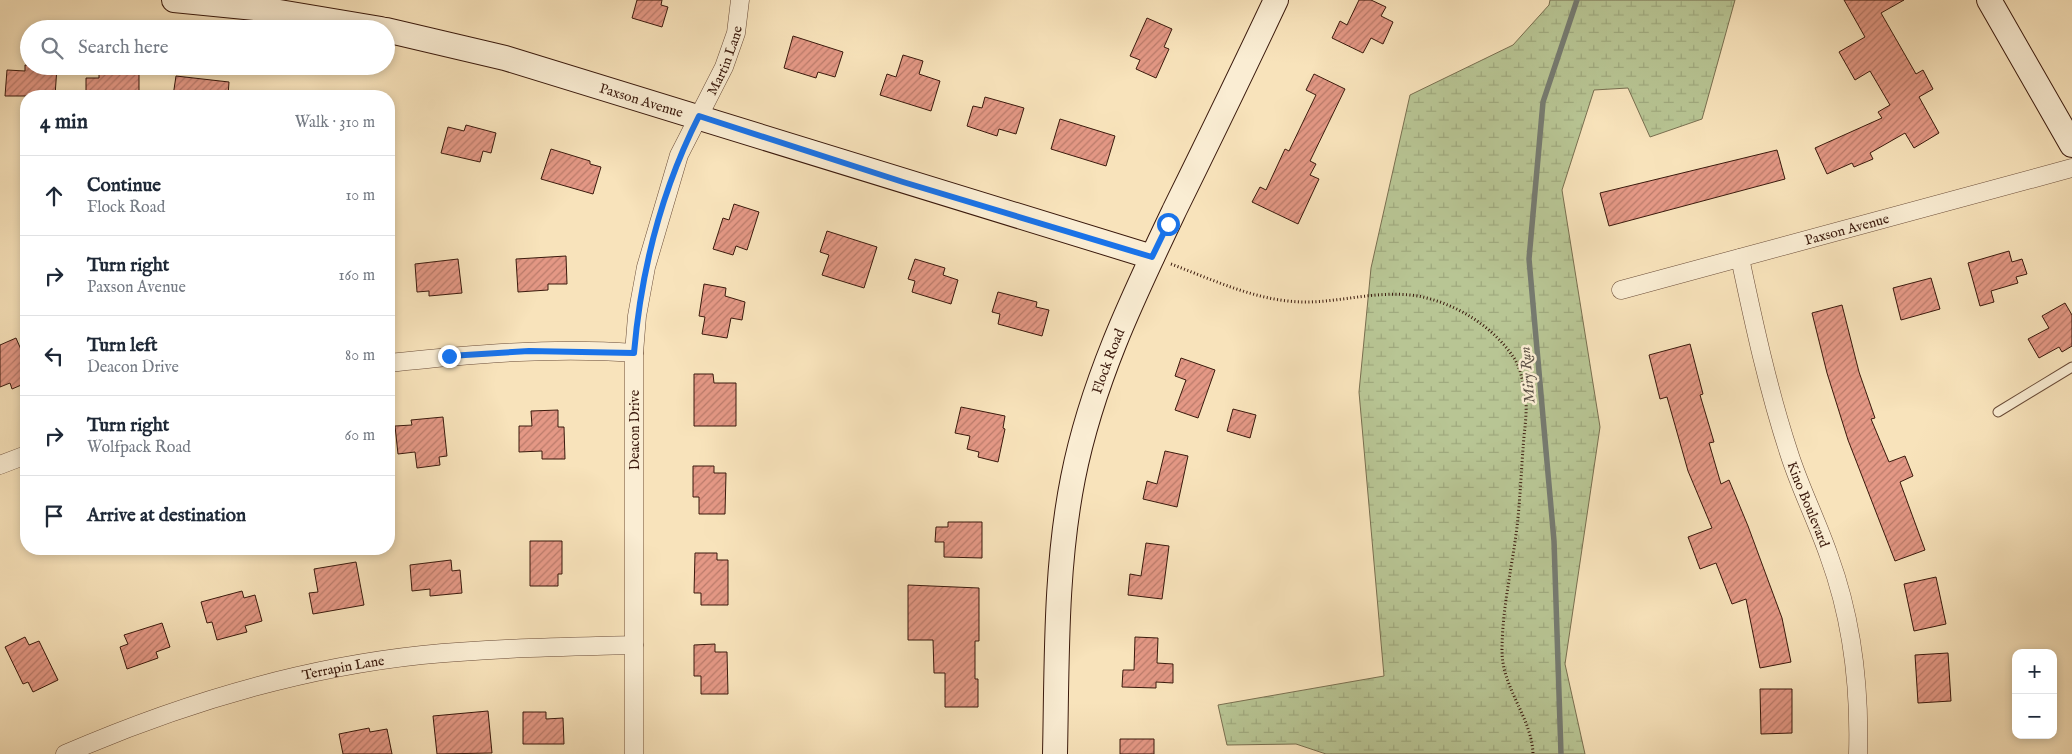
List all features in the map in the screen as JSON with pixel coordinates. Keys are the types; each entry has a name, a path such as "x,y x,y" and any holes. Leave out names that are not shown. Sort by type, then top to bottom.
{"street":[{"path":"174,0 256,8 327,20"},
{"name":"Martin Lane","path":"699,116 724,67 736,33 740,0"},
{"name":"Flock Road","path":"1055,754 1058,599 1064,532 1073,478 1085,426 1101,374 1126,311 1276,0"},
{"path":"1988,0 2072,145"},
{"name":"Paxson Avenue","path":"395,32 505,58 699,116 903,182 1152,257"},
{"name":"Deacon Drive","path":"634,754 634,353 637,316 646,267 679,155 699,116"},
{"name":"Paxson Avenue","path":"1622,290 2072,168"},
{"name":"Kino Boulevard","path":"1740,258 1772,402 1790,456 1830,557 1846,612 1855,669 1858,754"},
{"path":"395,362 449,356 529,351 634,353"},
{"path":"0,465 20,457"},
{"name":"Terrapin Lane","path":"65,754 109,735 190,706 272,682 336,668 420,655 506,648 634,645"}],"lane":[{"path":"1998,412 2048,379 2072,367"}],"path":[{"path":"1152,257 1246,292 1282,301 1310,302 1382,293 1418,296 1457,307 1491,333 1514,358 1525,389 1524,422 1517,527 1506,599 1502,652 1507,682 1533,741 1533,754"}],"green space":[{"path":"1550,0 1735,0 1702,119 1650,137 1628,88 1594,90 1562,190 1600,427 1565,664 1585,754 1326,754 1296,744 1227,745 1218,705 1384,676 1359,392 1371,268 1410,95 1513,45 1549,5"}],"building":[{"path":"637,0 662,0 661,5 668,7 662,27 632,18"},
{"path":"1359,0 1371,0 1386,7 1381,16 1393,22 1383,44 1371,38 1363,53 1332,38 1340,21 1347,25"},
{"path":"1844,0 1904,0 1881,13 1916,74 1923,70 1933,89 1919,97 1939,133 1914,148 1905,133 1870,153 1873,159 1854,167 1852,163 1827,174 1815,148 1882,118 1878,112 1890,105 1870,71 1855,80 1839,52 1865,37"},
{"path":"1147,18 1172,29 1164,47 1169,49 1156,78 1136,69 1140,60 1130,56"},
{"path":"793,36 843,52 835,77 818,72 816,78 784,68"},
{"path":"903,55 923,61 919,74 940,81 931,111 880,95 887,74 896,77"},
{"path":"7,70 20,71 20,75 56,75 55,90 20,90 20,96 5,96"},
{"path":"1314,74 1345,89 1310,161 1316,164 1310,175 1319,179 1298,224 1252,202 1260,187 1266,190 1285,149 1289,151 1316,95 1306,90"},
{"path":"99,75 139,75 139,90 86,90 86,78 99,78"},
{"path":"176,76 229,82 228,90 174,90"},
{"path":"985,97 1024,108 1016,134 999,129 997,136 967,126 973,106 982,108"},
{"path":"1060,119 1115,136 1106,166 1051,149"},
{"path":"466,125 496,133 491,153 483,151 480,162 441,153 448,127 464,131"},
{"path":"551,149 590,161 590,164 601,167 593,194 541,179"},
{"path":"1777,150 1785,179 1609,226 1600,193"},
{"path":"734,204 759,212 747,250 736,246 733,255 713,249 723,218 729,220"},
{"path":"827,231 877,247 864,288 822,275 829,255 820,252"},
{"path":"2009,251 2012,262 2022,259 2027,274 2016,277 2018,283 1991,291 1994,302 1980,306 1968,263"},
{"path":"566,256 567,284 548,284 548,290 518,292 516,259"},
{"path":"458,259 462,293 429,296 429,291 417,292 415,264"},
{"path":"915,259 945,268 943,275 958,280 951,304 912,292 915,281 908,279"},
{"path":"1931,278 1940,309 1901,320 1893,288"},
{"path":"704,284 726,288 725,296 745,302 742,320 731,318 727,338 702,334 705,317 699,316"},
{"path":"998,292 1037,302 1036,307 1049,310 1042,336 998,324 1000,314 992,312"},
{"path":"2065,303 2072,315 2072,346 2062,352 2059,347 2039,358 2028,339 2049,328 2042,316"},
{"path":"1842,305 1859,372 1875,418 1871,419 1889,462 1905,456 1913,476 1900,482 1925,550 1895,561 1848,440 1827,373 1812,313"},
{"path":"16,338 20,347 20,386 12,389 10,383 0,387 0,345"},
{"path":"1690,344 1703,394 1700,395 1714,442 1709,443 1721,484 1729,480 1748,526 1782,618 1791,662 1760,668 1746,599 1732,604 1716,563 1700,569 1688,537 1712,528 1688,471 1667,397 1660,399 1649,355"},
{"path":"1181,358 1215,370 1198,418 1175,410 1186,380 1175,376"},
{"path":"694,374 713,374 714,383 736,383 736,426 694,426"},
{"path":"961,407 1005,416 1003,428 1005,429 998,462 978,457 979,452 967,449 970,436 955,433"},
{"path":"1233,409 1256,415 1250,438 1227,431"},
{"path":"558,410 558,427 564,427 565,459 542,459 542,451 519,452 519,426 532,426 531,411"},
{"path":"443,417 447,456 439,457 440,465 417,468 415,452 398,454 395,426 412,425 411,420"},
{"path":"1165,451 1188,456 1177,507 1143,499 1147,481 1157,484"},
{"path":"693,466 714,466 714,473 726,473 725,514 699,514 699,497 693,497"},
{"path":"948,522 982,522 982,558 944,557 944,542 935,542 936,527 948,527"},
{"path":"530,541 562,541 562,574 558,574 558,586 530,586"},
{"path":"1146,543 1169,546 1162,599 1128,595 1130,574 1141,576"},
{"path":"695,553 717,553 717,560 728,560 728,605 701,605 701,593 694,593"},
{"path":"451,560 452,571 460,570 462,593 430,596 430,589 412,591 410,565"},
{"path":"356,562 364,605 313,614 309,593 318,592 314,569"},
{"path":"1936,577 1946,624 1914,631 1904,584"},
{"path":"908,585 979,588 979,641 975,641 975,679 978,679 978,707 945,707 945,673 934,673 933,640 908,640"},
{"path":"242,591 244,598 255,595 262,621 245,626 247,632 217,640 212,622 207,623 201,602"},
{"path":"162,623 170,647 156,652 158,658 127,669 120,647 128,644 124,635"},
{"path":"25,637 29,645 39,641 58,680 33,692 28,682 23,684 5,647"},
{"path":"1135,637 1158,638 1157,663 1173,664 1173,683 1156,682 1156,688 1122,687 1123,670 1134,670"},
{"path":"715,644 715,652 727,652 728,694 701,694 701,676 694,676 694,645"},
{"path":"1948,653 1951,701 1918,703 1915,655"},
{"path":"1760,689 1792,689 1792,733 1761,734"},
{"path":"488,711 492,753 437,754 433,716"},
{"path":"523,712 546,712 546,719 563,718 564,744 523,744"},
{"path":"369,728 370,732 387,729 392,754 343,754 339,734"},
{"path":"1120,739 1154,739 1154,754 1120,754"}],"waterway":[{"name":"Miry Run","path":"1561,754 1554,541 1529,259 1543,102 1577,0"}],"route":[{"path":"449,356 529,351 608,351 634,353 637,316 646,267 679,155 699,116 903,182 1152,257 1168,224"}]}
